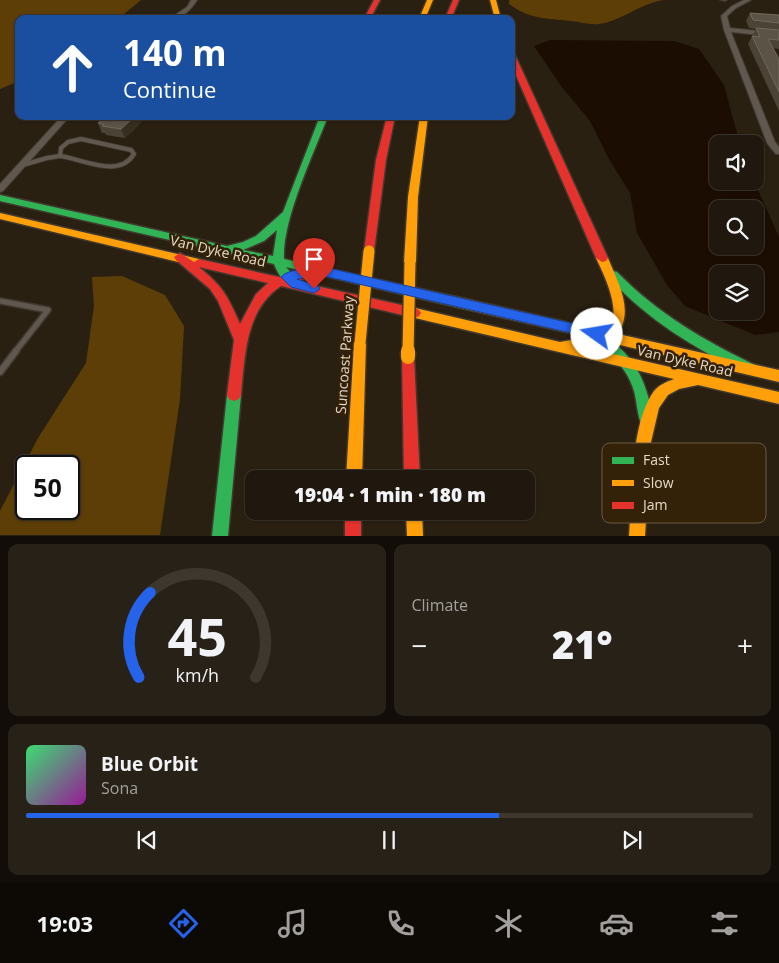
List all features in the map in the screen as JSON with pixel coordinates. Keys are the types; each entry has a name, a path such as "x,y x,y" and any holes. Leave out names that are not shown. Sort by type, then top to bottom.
{"main road":[{"path":"369,15 377,0"},
{"path":"424,15 430,0"},
{"path":"450,15 456,0"},
{"path":"493,0 497,15"},
{"path":"515,64 607,268 620,305 619,322 605,339 584,345 559,347"},
{"path":"287,281 278,261 278,251 289,208 322,120"},
{"name":"Suncoast Parkway","path":"354,470 360,343 369,251 381,160 390,120"},
{"path":"412,470 408,357 410,262 413,197 423,120"},
{"name":"Van Dyke Road","path":"0,198 586,332 605,339 779,376"},
{"path":"229,249 250,245 266,238 276,228 289,208"},
{"name":"Van Dyke Road","path":"0,216 287,281 779,398"},
{"path":"180,257 214,286 224,299 240,340"},
{"path":"607,268 635,300 666,325 687,338 750,369"},
{"path":"220,536 240,340 254,303 260,294 287,281 310,272 324,272"},
{"path":"605,339 626,363 640,385 647,422 645,443"},
{"path":"647,422 655,401 666,389 677,383 698,380"},
{"path":"353,520 353,536"},
{"path":"414,520 415,536"},
{"path":"637,536 638,523"}],"street":[{"path":"178,15 189,8 194,0"},
{"path":"748,0 734,7 724,16 727,30 771,143 779,152"},
{"path":"727,30 779,35"},
{"path":"0,189 62,120"}],"lane":[{"path":"22,165 60,156 108,167 128,163 134,154 131,150 82,139 68,142 61,148 60,156"},
{"path":"0,301 48,310 0,372"}],"shaded area":[{"path":"0,0 141,0 123,15 15,15 15,83 0,89"},
{"path":"509,0 665,0 648,4 616,19 596,24 532,16 509,4"},
{"path":"550,40 674,41 699,49 724,85 738,135 709,135 709,190 758,190 762,200 709,200 709,255 764,255 764,203 779,237 779,332 755,335 719,320 764,320 764,265 709,265 709,316 685,306 667,285 637,233 630,193 610,161 590,121 561,86 534,46"},
{"path":"122,276 165,295 184,326 180,399 160,535 0,535 0,511 15,482 15,520 80,520 80,455 29,455 86,363 94,306 92,277"}],"building":[{"path":"750,13 779,15 779,23 753,20"},
{"path":"756,28 779,30 779,40 768,39 779,59 779,92 752,36 760,37"},
{"path":"101,120 131,120 121,129 102,126 104,124 98,123"}],"traffic: fast":[{"path":"295,284 280,266 279,251 288,213 322,120"},
{"path":"0,198 461,303"},
{"path":"229,249 246,245 267,234 284,215"},
{"path":"613,275 644,305 676,329 711,350 750,369"},
{"path":"585,331 612,349 630,367 640,390 647,421"},
{"path":"220,536 234,395"}],"traffic: slow":[{"path":"424,15 430,0"},
{"path":"493,0 497,15"},
{"path":"410,262 413,197 423,120"},
{"path":"0,216 199,263"},
{"path":"360,343 369,251"},
{"path":"559,347 583,344 601,339 612,332 618,323 620,311 617,296 602,258"},
{"path":"408,357 410,262"},
{"path":"461,303 779,376"},
{"path":"415,313 779,398"},
{"path":"354,470 360,343"},
{"path":"644,443 652,407 659,395 667,388 682,382 698,379"},
{"path":"414,520 415,536"},
{"path":"637,536 638,523"}],"traffic: jam":[{"path":"369,15 377,0"},
{"path":"450,15 456,0"},
{"path":"515,64 602,258"},
{"path":"369,251 381,160 390,120"},
{"path":"180,257 214,286 223,299 240,340 234,395"},
{"path":"199,263 415,313"},
{"path":"240,340 253,309 268,289 290,277 324,272"},
{"path":"408,357 412,470"},
{"path":"353,520 353,536"}],"route":[{"path":"314,289 295,284 287,277 310,272 324,272 597,334"}]}
